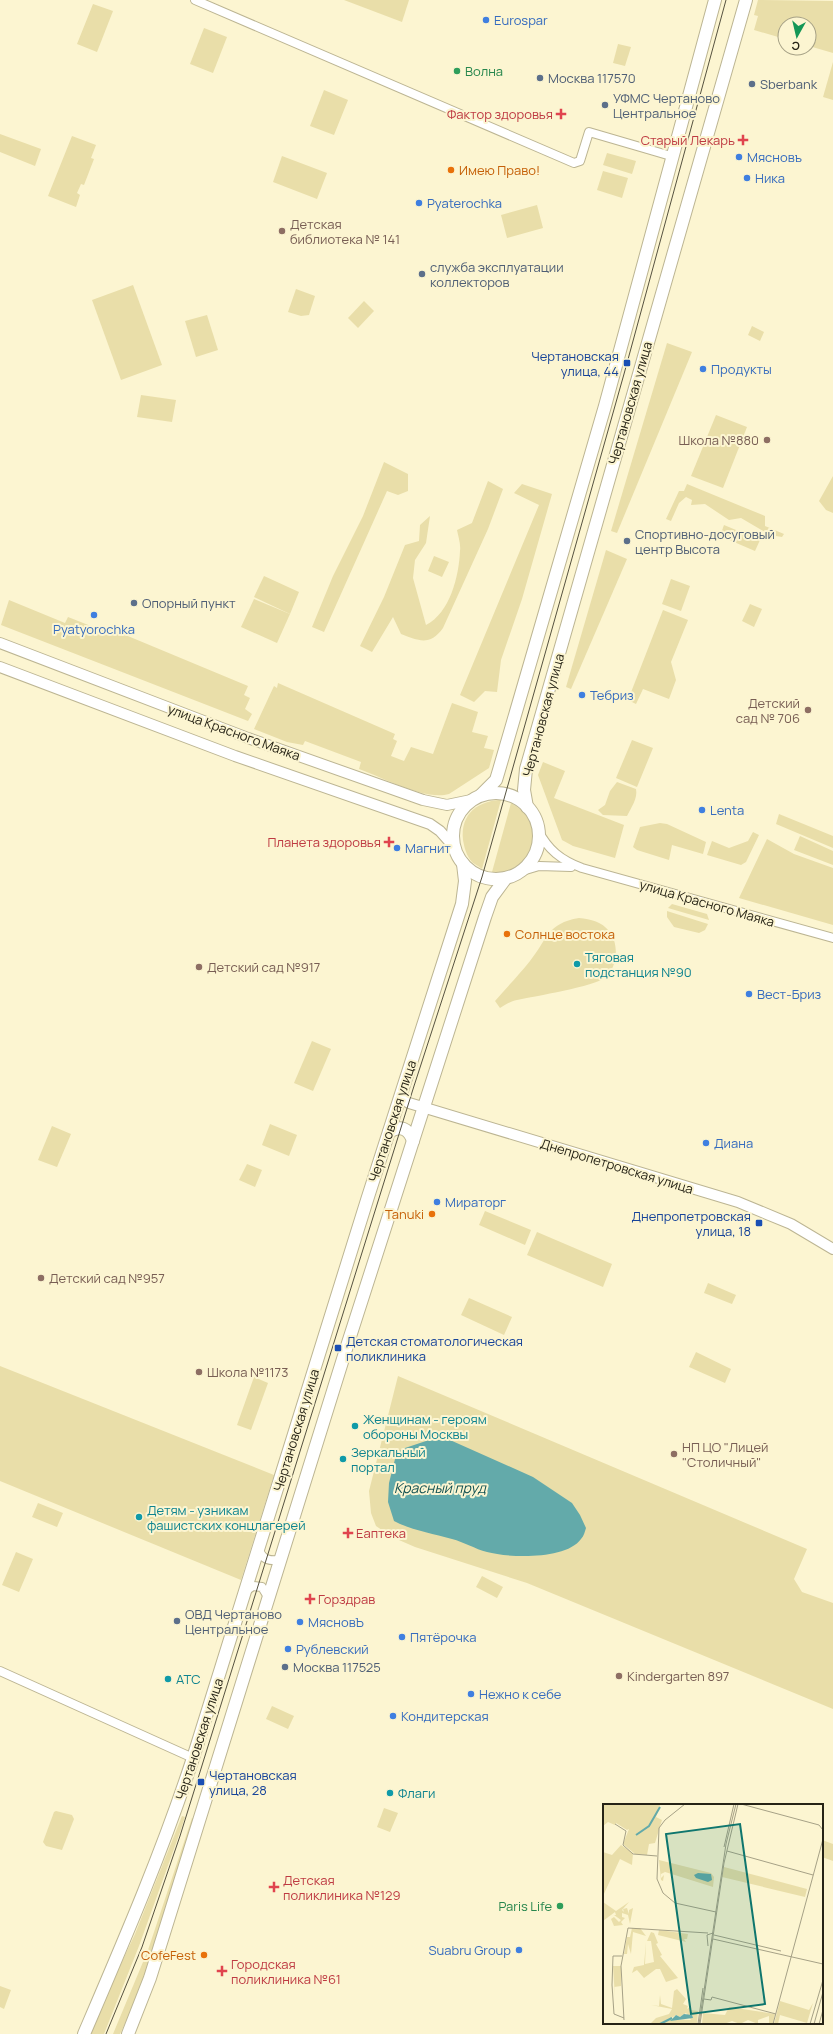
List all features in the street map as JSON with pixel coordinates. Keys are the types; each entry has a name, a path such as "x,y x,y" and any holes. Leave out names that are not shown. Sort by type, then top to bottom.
{"main road":[{"name":"Чертановская улица","path":"476,797 491,793 516,798 527,808 536,822 538,842 535,854 528,864 519,872 506,878 495,879 482,877 464,864 455,848 454,837 457,818 462,809 476,797 491,787 499,770 604,406 671,156 715,0"},
{"name":"Чертановская улица","path":"527,808 524,790 526,769 746,0"},
{"name":"Чертановская улица","path":"84,2034 149,1881 168,1832 193,1758 462,904 465,882 464,864"},
{"name":"Чертановская улица","path":"128,2034 150,1978 280,1560 487,911 496,892 506,878"},
{"path":"389,1132 395,1128 406,1129 411,1134 413,1141"}],"street":[{"path":"195,0 574,163 580,161 590,132 671,156"},
{"name":"улица Красного Маяка","path":"0,643 240,735 423,800 446,805 476,797"},
{"name":"улица Красного Маяка","path":"0,667 236,756 430,824 440,831 455,848"},
{"name":"улица Красного Маяка","path":"538,830 553,852 566,862 582,868 833,938"},
{"name":"улица Красного Маяка","path":"519,872 539,866 558,865 582,868"},
{"name":"Днепропетровская улица","path":"402,1091 404,1100 423,1108 738,1202 791,1224 833,1249"},
{"path":"259,1550 262,1556 266,1559 280,1560"},
{"path":"247,1590 253,1586 262,1587 268,1598"},
{"path":"0,1671 193,1758"}],"shaded area":[{"path":"344,0 409,0 402,22"},
{"path":"758,0 833,1 833,53 817,48 817,16 777,16 777,37 754,30 758,16 754,15"},
{"path":"93,4 113,11 97,52 77,44"},
{"path":"204,28 227,37 213,73 190,64"},
{"path":"618,44 631,47 625,66 613,63"},
{"path":"833,62 833,100 823,97"},
{"path":"324,90 348,100 334,135 310,126"},
{"path":"0,134 41,149 35,166 0,152"},
{"path":"72,136 96,145 91,158 94,159 84,185 81,184 77,193 80,195 76,207 48,196"},
{"path":"607,153 636,161 632,174 603,165"},
{"path":"282,156 327,173 317,199 273,182"},
{"path":"603,171 628,178 622,198 597,190"},
{"path":"537,205 543,228 507,238 501,215"},
{"path":"133,285 162,365 121,380 92,300"},
{"path":"296,289 315,296 309,315 301,316 288,312"},
{"path":"364,301 374,311 358,328 348,318"},
{"path":"207,315 218,350 196,357 185,321"},
{"path":"752,326 764,332 760,341 748,335"},
{"path":"667,343 692,352 617,533 611,531"},
{"path":"141,395 176,400 172,422 137,417"},
{"path":"716,415 747,427 723,488 691,476"},
{"path":"384,462 408,474 408,491 398,495 387,491 324,632 312,627 333,576 363,516"},
{"path":"833,476 833,513 826,510 819,501"},
{"path":"488,481 503,489 488,529 443,628 438,634 429,640 413,639 401,634 393,617 372,652 360,646 384,597 405,545 419,541 420,525 430,516 426,543 415,560 413,578 426,625 441,612 452,593 458,571 460,543 457,530 472,523"},
{"path":"522,484 552,494 522,599 501,660 497,692 485,691 474,702 460,695 539,505 514,493"},
{"path":"687,484 765,516 765,526 784,534 782,537 770,535 741,518 729,520 705,504 691,505 692,500 686,497 679,503 671,521 666,519 679,491 684,491"},
{"path":"724,525 760,540 755,551 720,536"},
{"path":"606,550 627,559 571,689 566,687"},
{"path":"434,556 449,562 442,577 428,571"},
{"path":"264,576 299,592 290,614 254,597"},
{"path":"671,579 690,586 681,611 662,604"},
{"path":"254,599 290,614 277,643 241,627"},
{"path":"9,600 65,623 68,617 101,630 111,629 248,686 244,695 250,698 245,709 252,714 248,721 1,625"},
{"path":"750,604 762,609 754,627 742,621"},
{"path":"663,610 688,620 671,662 676,680 669,699 643,689 636,704 628,700"},
{"path":"278,683 395,734 393,739 397,741 391,756 404,761 411,747 433,754 452,703 478,712 472,732 488,736 484,748 494,750 489,768 449,794 428,794 404,787 359,769 361,762 305,741 303,745 287,742 254,729 274,686 277,688"},
{"path":"632,740 653,748 637,787 616,778"},
{"path":"543,762 565,771 554,798 624,825 615,858 573,846 562,840 538,775"},
{"path":"617,782 636,789 634,803 627,816 603,815 598,810 605,805 610,791"},
{"path":"501,800 482,869 472,862 467,854 464,845 463,827 470,813 476,808 491,801"},
{"path":"511,803 523,811 532,822 535,831 535,841 527,858 520,864 502,872 492,872"},
{"path":"779,814 833,836 833,848 776,824"},
{"path":"660,823 667,824 706,842 703,854 672,845 669,860 637,850 633,847 640,827"},
{"path":"753,832 759,835 746,862 741,865 707,855 712,841 729,848 748,841"},
{"path":"800,836 833,851 833,865 794,850"},
{"path":"767,839 794,854 833,868 833,925 739,898"},
{"path":"672,904 707,914 709,920 668,908"},
{"path":"667,911 708,924 705,930 699,933 674,927 667,917"},
{"path":"579,918 600,923 612,936 616,948 615,961 606,977 599,981 577,988 508,1003 500,1008 495,1001 530,961 554,928 568,920"},
{"path":"312,1041 331,1049 313,1091 294,1083"},
{"path":"270,1124 297,1135 289,1156 262,1145"},
{"path":"52,1126 71,1134 57,1167 38,1160"},
{"path":"247,1164 262,1170 255,1187 239,1180"},
{"path":"485,1211 531,1230 525,1245 479,1225"},
{"path":"537,1232 612,1264 603,1287 527,1255"},
{"path":"708,1283 736,1295 732,1304 704,1293"},
{"path":"469,1298 512,1317 504,1335 461,1315"},
{"path":"696,1352 731,1369 725,1383 689,1367"},
{"path":"0,1366 274,1475 241,1580 0,1481"},
{"path":"398,1376 807,1549 794,1579 802,1592 833,1603 833,1709 527,1583 415,1547 392,1537 376,1526 371,1513 369,1491"},
{"path":"254,1377 268,1383 251,1430 237,1425"},
{"path":"38,1503 63,1513 57,1527 32,1517"},
{"path":"16,1552 33,1559 19,1592 2,1585"},
{"path":"482,1576 503,1587 497,1598 476,1587"},
{"path":"272,1706 294,1716 288,1729 266,1719"},
{"path":"384,1808 398,1813 390,1832 377,1827"},
{"path":"56,1811 72,1815 74,1819 62,1850 46,1846 43,1842 54,1812"},
{"path":"182,1816 185,1817 179,1835 139,1946 104,2034 88,2034 135,1934"},
{"path":"192,1818 195,1819 143,1985 120,2034 113,2034 148,1950"},
{"path":"823,1840 833,1844 833,1861 823,1857"},
{"path":"0,1986 11,1990 4,2009 0,2007"}],"water":[{"name":"Красный пруд","path":"441,1436 533,1477 572,1503 586,1528 582,1538 574,1546 563,1551 550,1554 522,1556 497,1554 483,1551 456,1540 415,1530 394,1521 388,1502 389,1483 396,1455 402,1449"}],"tram line":[{"path":"106,2034 142,1947 180,1836 414,1086 482,877 624,374 726,0"}],"place":[{"name":"Eurospar","path":"486,20"},
{"name":"Волна","path":"457,71"},
{"name":"Москва 117570","path":"540,78"},
{"name":"Sberbank","path":"752,84"},
{"name":"УФМС Чертаново Центральное","path":"605,105"},
{"name":"Фактор здоровья","path":"561,114"},
{"name":"Старый Лекарь","path":"743,140"},
{"name":"Мясновъ","path":"739,157"},
{"name":"Имею Право!","path":"451,170"},
{"name":"Ника","path":"747,178"},
{"name":"Pyaterochka","path":"419,203"},
{"name":"Детская библиотека № 141","path":"282,231"},
{"name":"служба эксплуатации коллекторов","path":"422,274"},
{"name":"Чертановская улица, 44","path":"627,363"},
{"name":"Продукты","path":"703,369"},
{"name":"Школа №880","path":"767,440"},
{"name":"Спортивно-досуговый центр Высота","path":"627,541"},
{"name":"Опорный пункт","path":"134,603"},
{"name":"Pyatyorochka","path":"94,615"},
{"name":"Тебриз","path":"582,695"},
{"name":"Детский сад № 706","path":"808,710"},
{"name":"Lenta","path":"702,810"},
{"name":"Планета здоровья","path":"389,842"},
{"name":"Магнит","path":"397,848"},
{"name":"Солнце востока","path":"507,934"},
{"name":"Тяговая подстанция №90","path":"577,964"},
{"name":"Детский сад №917","path":"199,967"},
{"name":"Вест-Бриз","path":"749,994"},
{"name":"Диана","path":"706,1143"},
{"name":"Мираторг","path":"437,1202"},
{"name":"Tanuki","path":"432,1214"},
{"name":"Днепропетровская улица, 18","path":"759,1223"},
{"name":"Детский сад №957","path":"41,1278"},
{"name":"Детская стоматологическая поликлиника","path":"338,1348"},
{"name":"Школа №1173","path":"199,1372"},
{"name":"Женщинам - героям обороны Москвы","path":"355,1426"},
{"name":"НП ЦО \"Лицей \"Столичный\"","path":"674,1454"},
{"name":"Зеркальный портал","path":"343,1459"},
{"name":"Детям - узникам фашистских концлагерей","path":"139,1517"},
{"name":"Еаптека","path":"348,1533"},
{"name":"Горздрав","path":"310,1599"},
{"name":"ОВД Чертаново Центральное","path":"177,1621"},
{"name":"МясновЪ","path":"300,1622"},
{"name":"Пятёрочка","path":"402,1637"},
{"name":"Рублевский","path":"288,1649"},
{"name":"Москва 117525","path":"285,1667"},
{"name":"Kindergarten 897","path":"619,1676"},
{"name":"АТС","path":"168,1679"},
{"name":"Нежно к себе","path":"471,1694"},
{"name":"Кондитерская","path":"393,1716"},
{"name":"Чертановская улица, 28","path":"201,1782"},
{"name":"Флаги","path":"390,1793"},
{"name":"Детская поликлиника №129","path":"274,1887"},
{"name":"Paris Life","path":"560,1906"},
{"name":"Suabru Group","path":"519,1950"},
{"name":"CofeFest","path":"204,1955"},
{"name":"Городская поликлиника №61","path":"222,1971"}]}
